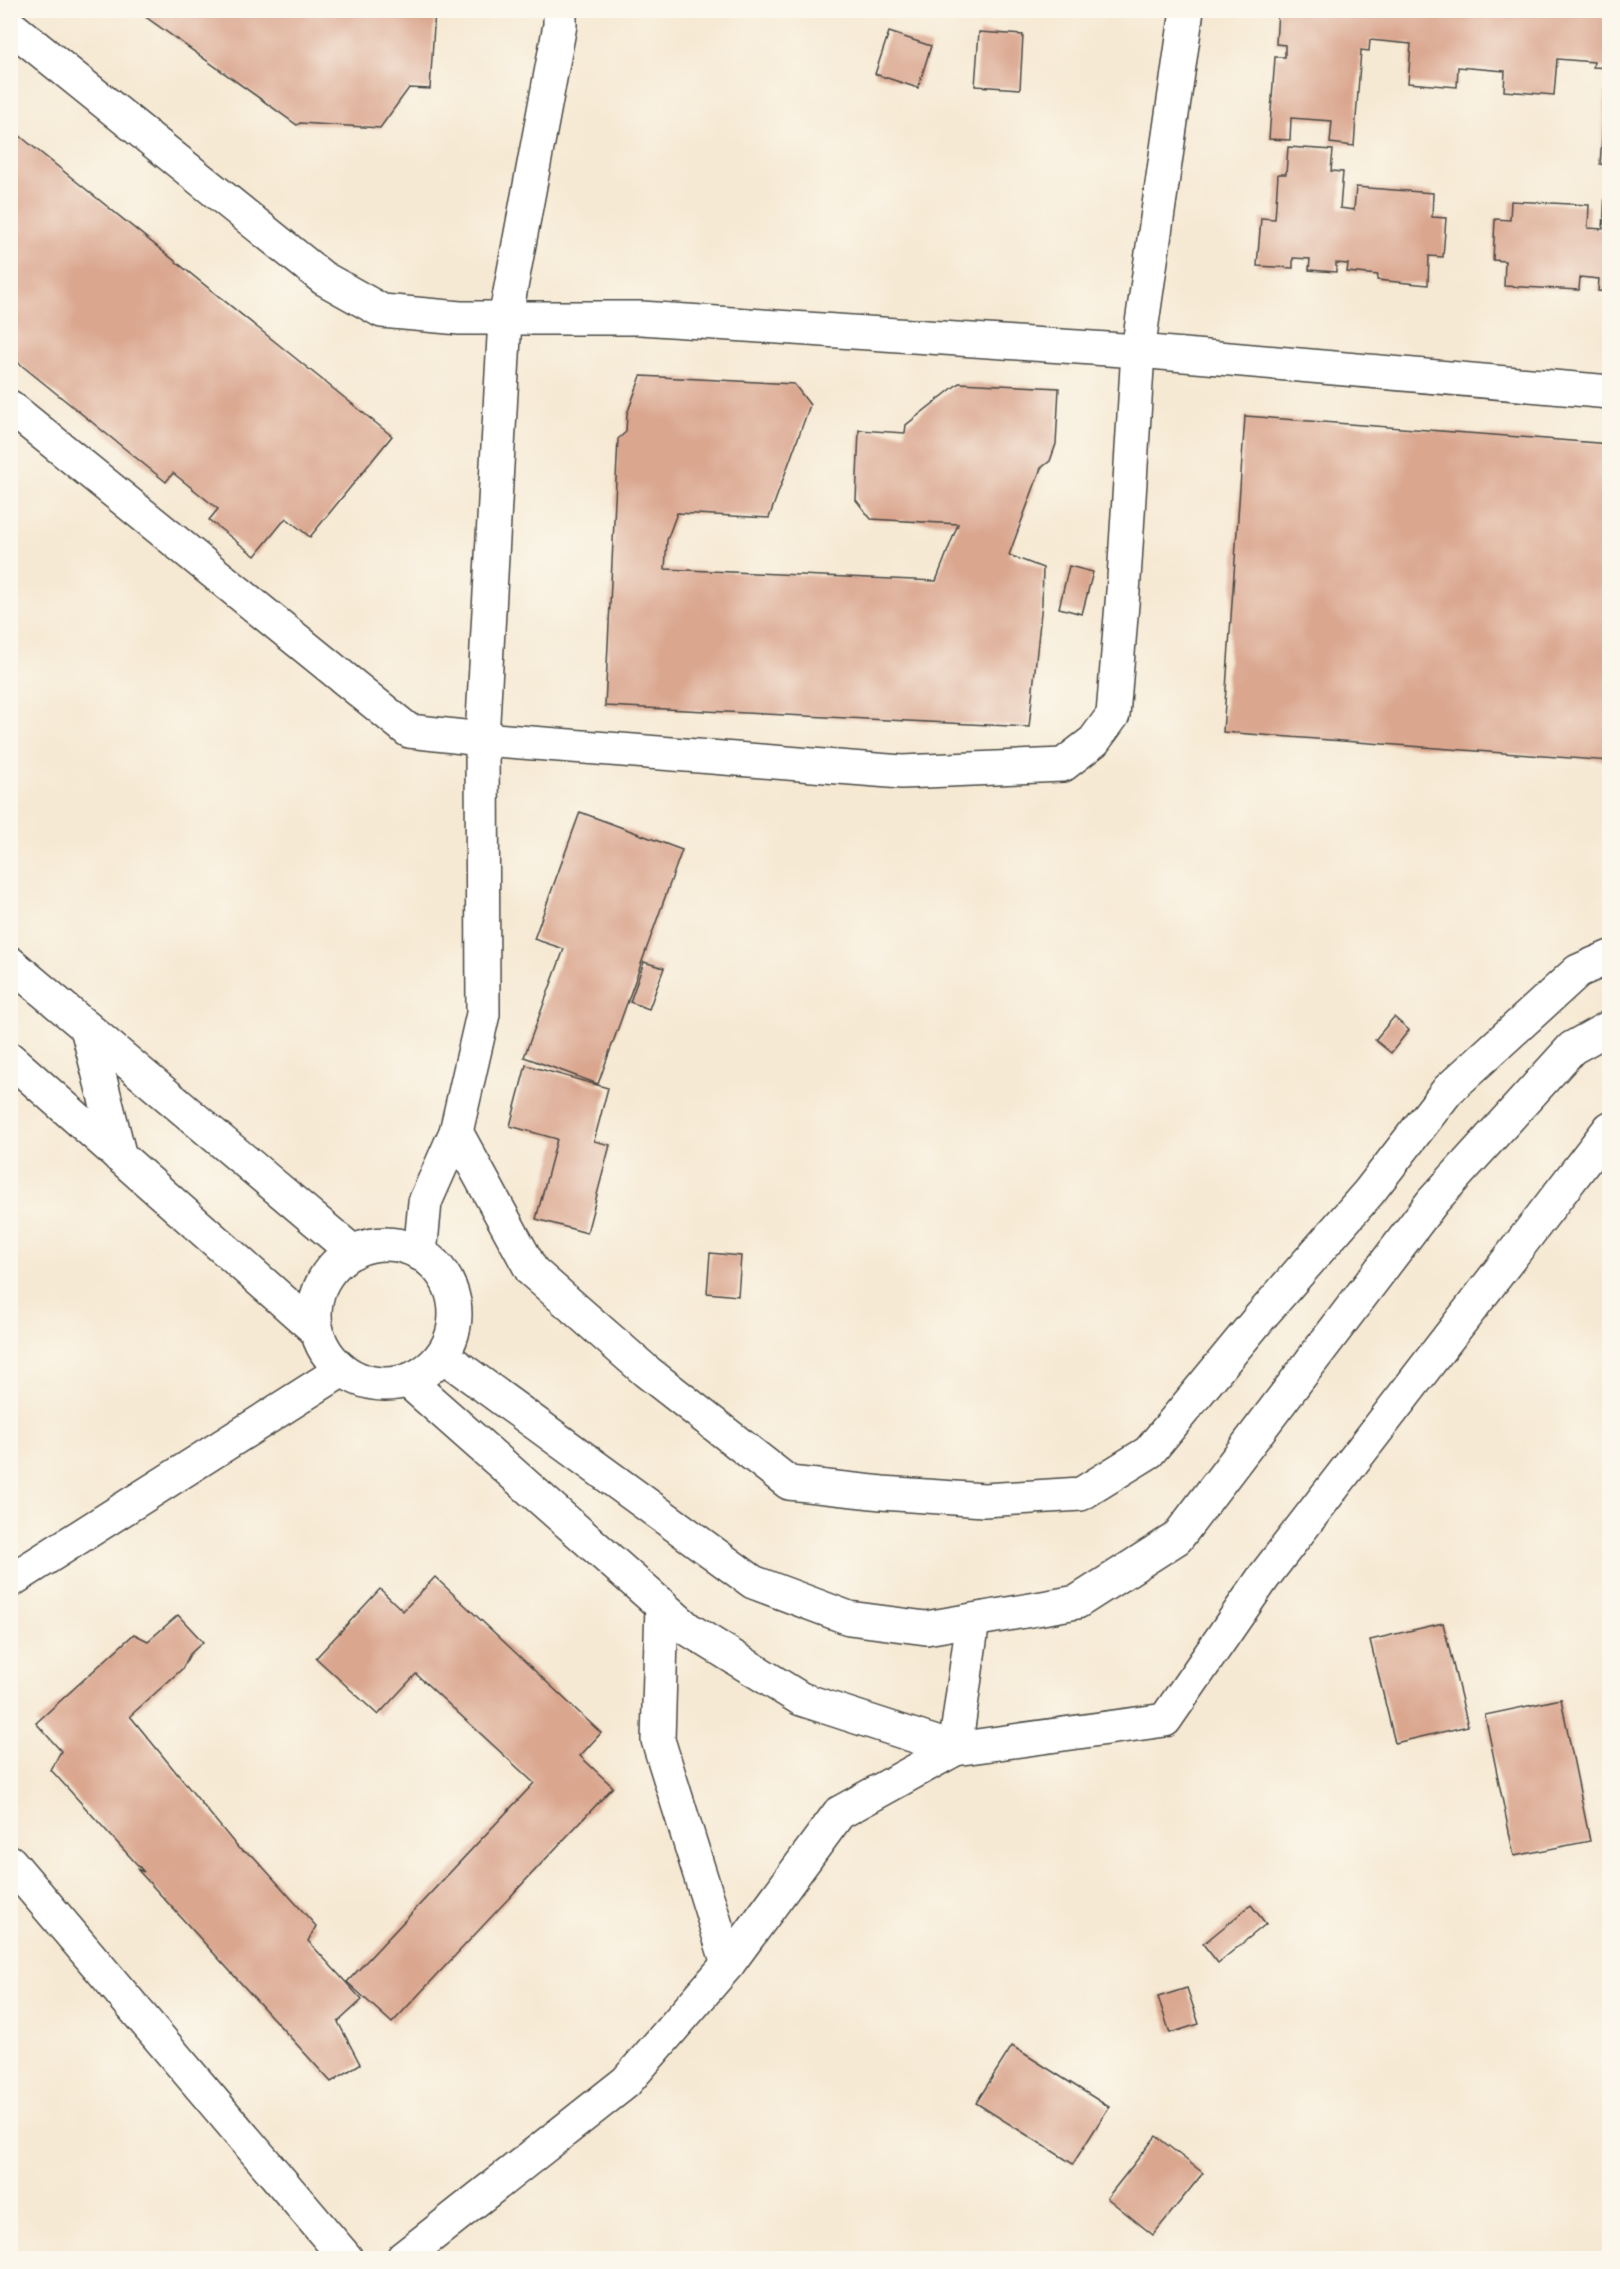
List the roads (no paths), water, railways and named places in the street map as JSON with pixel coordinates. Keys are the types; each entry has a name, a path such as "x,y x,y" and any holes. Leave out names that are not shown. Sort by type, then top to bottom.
{"street":[{"path":"420,1254 425,1202 456,1132 483,1014 482,739 505,319 560,25 560,10"},
{"path":"10,407 409,731 482,739 902,772 1063,765 1094,741 1113,715 1138,351 1187,10"},
{"path":"10,26 323,278 382,311 460,318 641,318 1138,351 1610,392"},
{"path":"456,1132 532,1270 646,1371 789,1483 882,1493 984,1500 1081,1494 1149,1452 1261,1316 1370,1192 1448,1090 1578,971 1610,957"},
{"path":"10,963 352,1252"},
{"path":"442,1355 753,1582 849,1618 926,1628 1077,1602 1177,1538 1433,1201 1572,1048 1610,1027"},
{"path":"87,1028 120,1157"},
{"path":"10,1059 317,1331"},
{"path":"403,2259 626,2082 729,1964 839,1814 954,1749 1165,1720 1263,1578 1610,1128"},
{"path":"375,1245 398,1246 420,1254 438,1269 450,1289 455,1311 452,1335 442,1355 427,1371 408,1381 385,1384 362,1380 342,1370 326,1353 317,1331 314,1308 321,1285 334,1266 352,1252 375,1245"},
{"path":"10,1581 342,1370"},
{"path":"408,1381 688,1629 801,1699 954,1749"},
{"path":"662,1605 658,1740 729,1964"},
{"path":"954,1749 973,1620"},
{"path":"10,1862 346,2259"}]}
